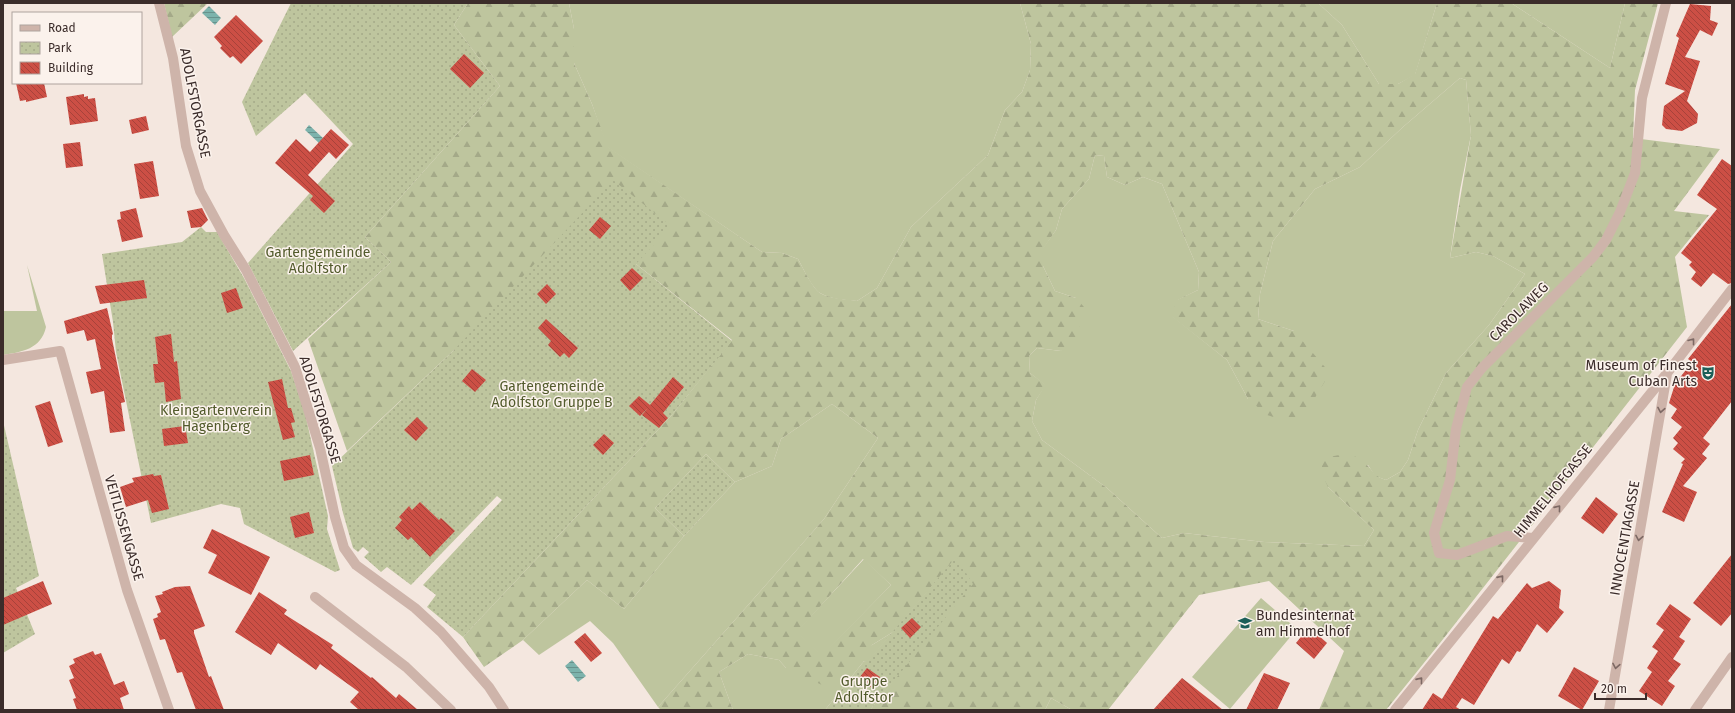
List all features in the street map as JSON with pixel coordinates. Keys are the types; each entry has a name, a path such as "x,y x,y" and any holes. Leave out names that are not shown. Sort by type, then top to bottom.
{"street":[{"name":"ADOLFSTORGASSE","path":"159,3 173,58 186,146 200,192 246,270 295,367 320,448 335,517 344,548 356,565 415,608 441,632 488,687 504,710"},
{"name":"CAROLAWEG","path":"1533,538 1507,536 1457,556 1439,553 1434,534 1450,480 1456,429 1467,387 1482,368 1593,257 1606,240 1620,212 1635,172 1642,98 1666,3"},
{"name":"HIMMELHOFGASSE","path":"1395,710 1668,372 1732,289"},
{"name":"VEITLISSENGASSE","path":"3,360 60,351 127,590 169,710"},
{"name":"INNOCENTIAGASSE","path":"1609,710 1668,372"},
{"path":"315,597 406,667 451,710"},
{"path":"1695,710 1732,657"}],"green space":[{"path":"164,3 208,3 172,37"},
{"name":"Gartengemeinde Adolfstor","path":"291,3 468,3 454,25 500,86 365,237 391,262 293,351 248,263 353,144 305,93 256,136 242,102"},
{"path":"468,3 569,3 574,29 574,63 592,104 608,147 762,252 782,253 798,259 811,282 820,293 833,298 857,301 877,288 911,227 988,155 1005,110 1022,92 1030,70 1031,44 1020,3 1318,3 1342,25 1379,84 1398,84 1415,74 1437,3 1511,3 1610,68 1625,3 1658,3 1635,90 1633,138 1720,149 1674,211 1709,215 1675,257 1687,327 1386,710 1319,710 1344,651 1269,581 1199,595 1108,710 1072,710 1051,698 1045,710 870,710 893,681 956,558 893,632 872,645 822,685 786,668 779,660 748,654 719,672 733,710 661,710 658,707 824,519 878,438 832,404 781,439 772,466 735,482 706,454 655,508 684,536 624,609 587,580 523,640 484,667 463,637 671,416 732,340 636,264 454,350 347,451 308,339 391,262 365,237 500,86 454,25","holes":["1460,78 1466,80 1471,135 1450,258 1476,252 1493,256 1525,274 1489,325 1446,373 1418,430 1408,460 1400,472 1386,480 1376,475 1362,460 1352,455 1335,456 1323,460 1321,472 1328,487 1374,530 1364,546 1264,542 1184,533 1162,538 1107,488 1042,440 1032,421 1036,400 1046,385 1030,373 1029,356 1037,348 1061,351 1076,341 1084,307 1076,298 1055,291 1043,266 1043,249 1056,230 1062,209 1089,179 1095,155 1104,156 1107,177 1125,185 1143,177 1162,184 1199,272 1198,290 1177,300 1171,316 1227,360 1248,399 1267,415 1291,422 1313,401 1330,373 1294,331 1258,319 1260,294 1273,241 1315,189 1360,167 1403,127","863,559 891,585 822,655 797,632"]},
{"path":"569,3 1020,3 1031,44 1030,70 1022,92 1005,110 988,155 911,227 877,288 857,301 843,300 828,297 820,293 808,278 798,259 782,253 762,252 607,147 592,104 574,63 574,29"},
{"path":"1318,3 1437,3 1415,75 1398,84 1379,84 1342,25"},
{"path":"1511,3 1625,3 1610,68"},
{"path":"1460,78 1466,80 1471,135 1460,190 1450,258 1476,252 1493,256 1525,274 1489,325 1446,373 1418,430 1408,460 1400,472 1386,480 1375,476 1368,465 1328,487 1374,530 1364,546 1264,542 1184,533 1162,538 1107,488 1042,440 1032,421 1036,400 1045,385 1030,373 1029,356 1037,348 1061,351 1076,298 1055,291 1043,266 1043,248 1056,230 1062,209 1089,179 1095,155 1104,156 1107,177 1125,185 1143,177 1162,184 1199,272 1198,290 1178,300 1172,316 1227,360 1248,399 1294,331 1258,319 1260,294 1273,241 1315,189 1360,167 1403,127"},
{"name":"Gartengemeinde Adolfstor Gruppe B","path":"613,180 671,226 636,264 732,341 671,416 463,637 427,607 436,595 423,585 502,500 497,496 411,585 387,567 381,572 364,557 369,552 363,547 358,552 353,548 332,466 454,350"},
{"name":"Kleingartenverein Hagenberg","path":"201,227 206,232 217,232 244,278 291,371 305,413 328,516 327,529 340,570 335,572 244,524 240,508 221,504 151,523 116,352 113,322 102,254 182,242"},
{"path":"27,265 46,327 40,340 35,345 24,351 3,355 3,311 37,311"},
{"path":"832,404 878,438 824,519 658,707 613,643 590,621 539,655 523,640 587,580 624,609 684,536 735,482 772,466 781,439"},
{"path":"3,421 39,576 16,588 35,634 3,653"},
{"path":"706,454 735,482 684,536 655,508"},
{"name":"Gruppe Adolfstor","path":"956,557 973,584 870,710 825,710 864,661 867,662"},
{"path":"864,559 891,585 822,656 796,632"},
{"path":"1261,598 1297,629 1230,709 1192,677"},
{"path":"893,632 867,663 864,661 825,710 733,710 719,672 748,654 779,660 786,668 872,645"},
{"path":"1051,698 1072,710 1045,710"}],"water":[{"path":"209,6 221,18 215,25 202,13"},
{"path":"309,125 324,139 320,144 305,130"},
{"path":"572,660 586,676 578,682 565,666"}],"building":[{"path":"1690,4 1711,6 1710,20 1718,23 1712,36 1700,30 1685,57 1700,61 1687,101 1698,114 1697,123 1682,131 1666,129 1662,125 1664,106 1685,91 1665,84 1679,38 1676,36"},
{"path":"236,15 263,41 241,64 233,56 230,58 220,48 222,46 214,37"},
{"path":"464,54 484,73 470,88 450,69"},
{"path":"16,84 44,84 47,97 26,102 26,100 20,101"},
{"path":"84,94 84,97 88,96 88,99 95,98 98,121 70,125 66,97"},
{"path":"146,116 149,130 132,134 129,120"},
{"path":"331,129 349,145 336,159 329,152 308,175 335,201 324,213 310,200 313,196 275,163 296,139 310,152"},
{"path":"80,142 83,166 66,168 63,144"},
{"path":"1722,159 1732,166 1732,283 1728,284 1713,273 1701,287 1691,279 1696,272 1689,265 1692,262 1681,253 1717,209 1697,195"},
{"path":"153,161 159,196 140,199 134,164"},
{"path":"136,208 143,237 122,242 117,220 121,219 120,212"},
{"path":"202,208 208,220 201,227 191,228 187,211"},
{"path":"600,217 611,226 600,239 589,230"},
{"path":"632,268 643,278 630,291 620,280"},
{"path":"144,280 147,298 100,304 95,286"},
{"path":"547,284 556,294 546,304 537,294"},
{"path":"236,288 243,308 227,313 221,293"},
{"name":"Museum of Finest Cuban Arts","path":"1732,304 1732,401 1703,438 1710,444 1702,454 1707,458 1683,486 1697,492 1684,522 1662,512 1683,464 1681,463 1685,459 1673,449 1678,443 1673,438 1682,427 1671,418 1677,409 1669,403 1675,384 1692,362 1688,359"},
{"path":"107,308 125,402 121,403 125,431 110,433 104,391 91,394 86,372 101,369 95,339 87,341 84,330 67,334 64,321"},
{"path":"546,319 578,348 569,358 564,353 560,357 548,345 551,341 538,328"},
{"path":"171,334 174,362 177,361 181,399 166,402 164,382 155,383 153,364 158,364 155,337"},
{"path":"472,369 486,380 475,392 462,381"},
{"path":"673,377 684,387 663,413 668,418 659,428 642,415 648,408 640,416 629,406 639,396 650,405"},
{"path":"282,379 288,408 291,408 295,422 291,423 295,437 283,440 268,382"},
{"path":"50,401 63,442 48,447 35,406"},
{"path":"417,417 428,428 416,441 404,430"},
{"path":"185,426 188,443 164,446 162,429"},
{"path":"604,434 614,443 603,455 593,445"},
{"path":"310,455 314,475 284,481 280,461"},
{"path":"153,474 154,476 161,475 169,509 152,513 148,500 126,507 120,487 134,482 132,478"},
{"path":"1596,497 1618,514 1603,534 1581,518"},
{"path":"420,502 439,520 441,518 455,531 430,557 411,537 408,540 395,528 402,520 399,517 409,506 412,510"},
{"path":"309,512 314,533 295,538 290,517"},
{"path":"212,529 270,557 251,595 208,573 217,555 203,548"},
{"path":"1732,554 1732,613 1721,626 1693,603"},
{"path":"43,581 52,604 3,625 3,598"},
{"path":"1549,581 1561,590 1559,608 1564,612 1547,633 1537,624 1520,652 1517,651 1509,664 1502,659 1474,705 1462,698 1456,707 1461,710 1422,710 1433,693 1442,699 1493,616 1498,619 1527,583 1532,588"},
{"path":"190,586 205,626 194,630 194,633 209,677 211,676 224,710 196,710 182,672 177,673 165,639 160,640 153,619 158,617 157,614 161,612 155,596 163,594 162,592 175,587"},
{"path":"259,592 287,610 284,614 333,645 331,648 371,678 372,677 396,698 399,694 418,710 359,710 350,702 359,692 320,664 316,670 278,643 271,655 235,632"},
{"path":"1670,604 1691,619 1679,637 1685,641 1673,659 1681,664 1668,681 1675,686 1662,706 1639,691 1652,672 1647,668 1658,651 1652,647 1664,630 1656,624"},
{"path":"912,618 921,627 910,638 901,628"},
{"path":"1309,627 1327,643 1314,659 1296,643"},
{"path":"585,633 602,653 591,662 574,642"},
{"path":"93,651 95,655 101,653 114,685 124,681 129,694 120,698 124,710 77,710 73,699 76,698 69,680 74,678 69,666 75,663 73,659"},
{"path":"1574,667 1599,681 1582,710 1558,696"},
{"path":"867,668 880,677 872,688 859,678"},
{"path":"1264,673 1290,683 1277,710 1246,710"},
{"path":"1182,678 1223,710 1153,710"}],"place":[{"name":"Museum of Finest Cuban Arts","path":"1708,373"},
{"name":"Bundesinternat am Himmelhof","path":"1245,623"}]}
